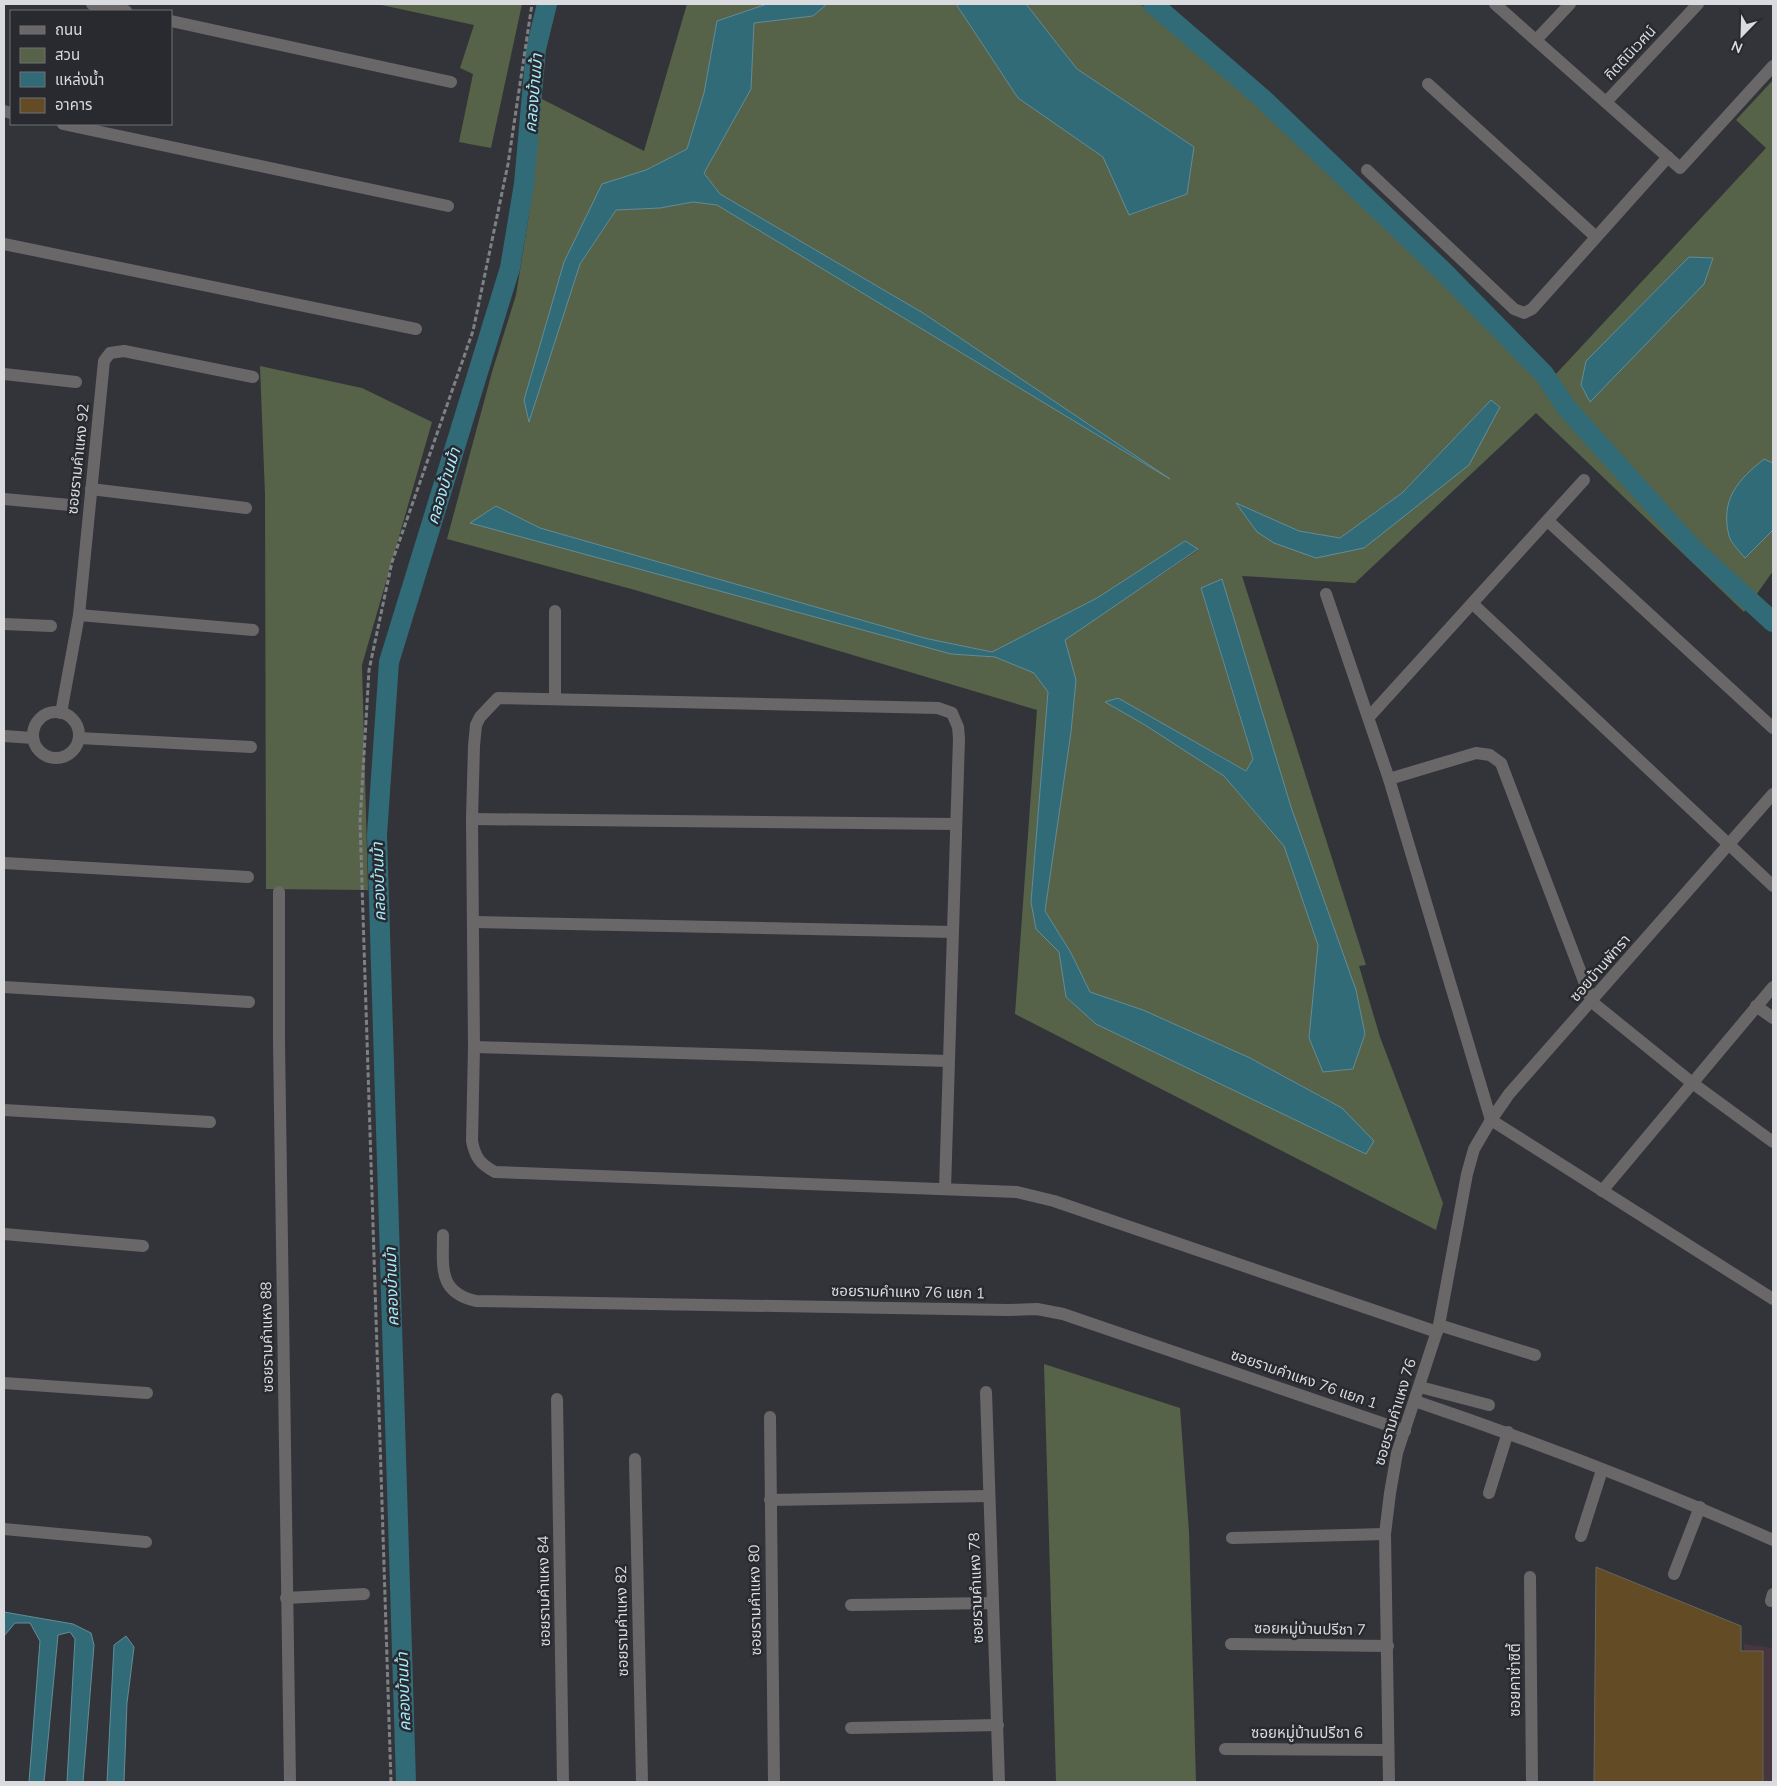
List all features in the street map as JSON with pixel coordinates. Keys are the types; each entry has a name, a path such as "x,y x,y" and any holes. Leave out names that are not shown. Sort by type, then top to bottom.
{"street":[{"path":"92,4 121,10"},
{"path":"1495,4 1680,168 1773,66"},
{"path":"1536,40 1570,4"},
{"name":"กิตตินิเวศน์","path":"1606,102 1698,4"},
{"path":"172,21 451,82"},
{"path":"1428,84 1596,237"},
{"path":"68,125 448,206"},
{"path":"1367,170 1514,309 1524,313 1532,309 1668,157"},
{"path":"4,244 416,329"},
{"name":"ซอยรามคําแหง 92","path":"61,713 79,615 104,361 110,353 124,351 253,377"},
{"path":"4,374 76,382"},
{"path":"1369,717 1584,480"},
{"path":"91,489 246,508"},
{"path":"4,499 70,505"},
{"path":"1548,521 1773,728"},
{"path":"1326,594 1389,779 1491,1120 1773,1299"},
{"path":"1473,604 1773,886"},
{"path":"554,699 555,612"},
{"path":"79,615 253,630"},
{"path":"4,624 51,626"},
{"path":"945,1189 958,727 952,713 938,708 498,698 476,725 474,746 472,820 474,922 472,1141 474,1154 482,1166 495,1172 1017,1192 1054,1201 1438,1328 1535,1355"},
{"path":"61,713 73,719 77,725 79,738 73,751 60,758 46,756 36,745 34,738 34,731 41,718 47,714 61,713"},
{"path":"4,736 34,738"},
{"path":"79,738 252,747"},
{"path":"1389,779 1476,754 1490,755 1501,763 1592,1002 1691,1082 1773,1142"},
{"name":"ซอยบ้านพัทรา","path":"1467,1174 1474,1149 1491,1120 1510,1094 1773,794"},
{"path":"472,820 956,824"},
{"path":"4,863 248,877"},
{"name":"ซอยรามคำแหง 88","path":"279,892 278,997 290,1782"},
{"path":"474,922 952,932"},
{"path":"1602,1191 1691,1082 1773,987"},
{"path":"4,988 249,1002"},
{"path":"1756,1006 1773,1018"},
{"path":"474,1046 948,1062"},
{"path":"4,1110 210,1122"},
{"name":"ซอยรามคำแหง 76","path":"1389,1782 1385,1534 1390,1493 1397,1453 1438,1328 1467,1174"},
{"path":"4,1234 143,1246"},
{"name":"ซอยรามคำแหง 76 แยก 1","path":"443,1235 443,1267 447,1282 459,1297 476,1301 997,1310 1037,1309 1063,1314 1405,1431"},
{"path":"4,1383 147,1393"},
{"path":"1420,1387 1489,1405"},
{"name":"ซอยรามคำแหง 78","path":"986,1392 999,1782"},
{"name":"ซอยรามคำแหง 84","path":"557,1399 563,1782"},
{"path":"1415,1401 1508,1432 1700,1507 1773,1540"},
{"name":"ซอยรามคำแหง 80","path":"770,1416 774,1782"},
{"path":"1489,1493 1508,1432"},
{"name":"ซอยรามคำแหง 82","path":"635,1459 642,1782"},
{"path":"1581,1536 1602,1470"},
{"path":"770,1500 988,1496"},
{"path":"1674,1574 1700,1507"},
{"path":"4,1529 146,1542"},
{"path":"1232,1538 1385,1534"},
{"name":"ซอยคาซ่าซิตี้","path":"1530,1577 1532,1782"},
{"path":"286,1598 364,1594"},
{"path":"851,1605 992,1603"},
{"name":"ซอยหมู่บ้านปรีชา 7","path":"1231,1644 1388,1646"},
{"path":"851,1728 998,1725"},
{"name":"ซอยหมู่บ้านปรีชา 6","path":"1226,1749 1388,1750"}],"path":[{"path":"391,1782 360,822 369,670 392,562 473,331 508,164 532,4"}],"shaded area":[{"path":"1744,1644 1773,1648 1773,1782 1744,1782"}],"green space":[{"path":"377,4 522,4 491,148 459,142 473,74 460,68 474,25"},
{"path":"687,4 767,4 717,21 704,93 687,149 646,170 602,185 564,262 524,400 529,421 580,264 616,210 660,208 693,202 717,205 1157,471 923,313 720,194 704,173 751,89 754,23 813,16 827,4 956,4 1018,98 1103,157 1130,215 1187,194 1194,147 1077,69 1026,4 1140,4 1161,19 1259,101 1542,382 1555,375 1766,148 1736,120 1773,80 1773,463 1764,459 1745,558 1773,530 1773,571 1744,612 1536,413 1355,583 1242,576 1366,965 1359,966 1380,1037 1443,1203 1436,1230 1015,1014 1037,710 635,590 447,539 492,372 516,295 530,208 540,98 644,151","holes":["1491,400 1500,407 1364,548 1257,532 1237,504 1299,531 1340,538 1402,493","496,506 540,528 924,638 993,652 1097,598 1185,541 1198,550 1064,640 1076,680 1071,732 1045,912 1071,953 1090,992 1143,1010 1250,1058 1342,1108 1366,1154 1096,1024 1066,997 1059,952 1036,929 1031,902 1048,692 1034,673 995,657 951,654 471,523","1222,579 1291,807 1356,990 1365,1034 1353,1069 1323,1072 1309,1038 1318,945 1284,846 1224,776 1145,725 1105,702 1212,751 1246,771 1253,760 1201,589"]},
{"path":"260,366 362,388 432,422 362,665 368,890 266,889 265,495"},
{"path":"1044,1364 1180,1408 1189,1532 1196,1782 1056,1782"}],"water":[{"path":"767,4 827,4 813,16 754,23 751,89 704,173 720,194 923,313 1170,479 717,205 693,202 660,208 616,210 580,264 529,422 524,400 564,262 602,184 646,170 687,149 704,93 717,21"},
{"path":"956,4 1026,4 1077,69 1194,147 1187,194 1129,215 1103,157 1018,98"},
{"path":"1689,257 1713,258 1704,284 1590,402 1581,385 1586,361"},
{"path":"1491,400 1500,407 1469,465 1364,548 1316,558 1274,543 1257,532 1236,503 1299,531 1340,538 1402,493"},
{"path":"1764,459 1773,463 1773,530 1745,558 1729,536 1727,511 1733,491 1746,475"},
{"path":"496,506 540,528 924,638 992,652 1097,598 1185,541 1198,549 1065,640 1076,680 1071,732 1045,911 1071,953 1090,992 1143,1010 1250,1058 1342,1108 1374,1141 1366,1154 1096,1024 1066,997 1059,952 1036,929 1031,902 1048,692 1034,673 995,657 951,654 470,523"},
{"path":"1222,579 1291,807 1356,990 1365,1034 1353,1069 1323,1072 1309,1038 1318,945 1284,846 1224,776 1145,725 1105,702 1118,698 1246,771 1253,759 1201,588"},
{"path":"4,1612 73,1624 91,1633 94,1645 83,1782 67,1782 75,1639 70,1632 58,1635 44,1782 29,1782 40,1641 30,1623 15,1623 4,1636"},
{"path":"126,1636 134,1647 127,1703 124,1782 107,1782 114,1645"}],"building":[{"path":"1596,1567 1741,1626 1741,1651 1763,1651 1763,1782 1594,1782"}],"waterway":[{"name":"คลองบ้านม้า","path":"406,1782 377,835 389,662 510,268 524,184 536,49 547,4"},
{"path":"1153,4 1262,98 1444,272 1544,374 1566,407 1693,549 1773,622"}]}
